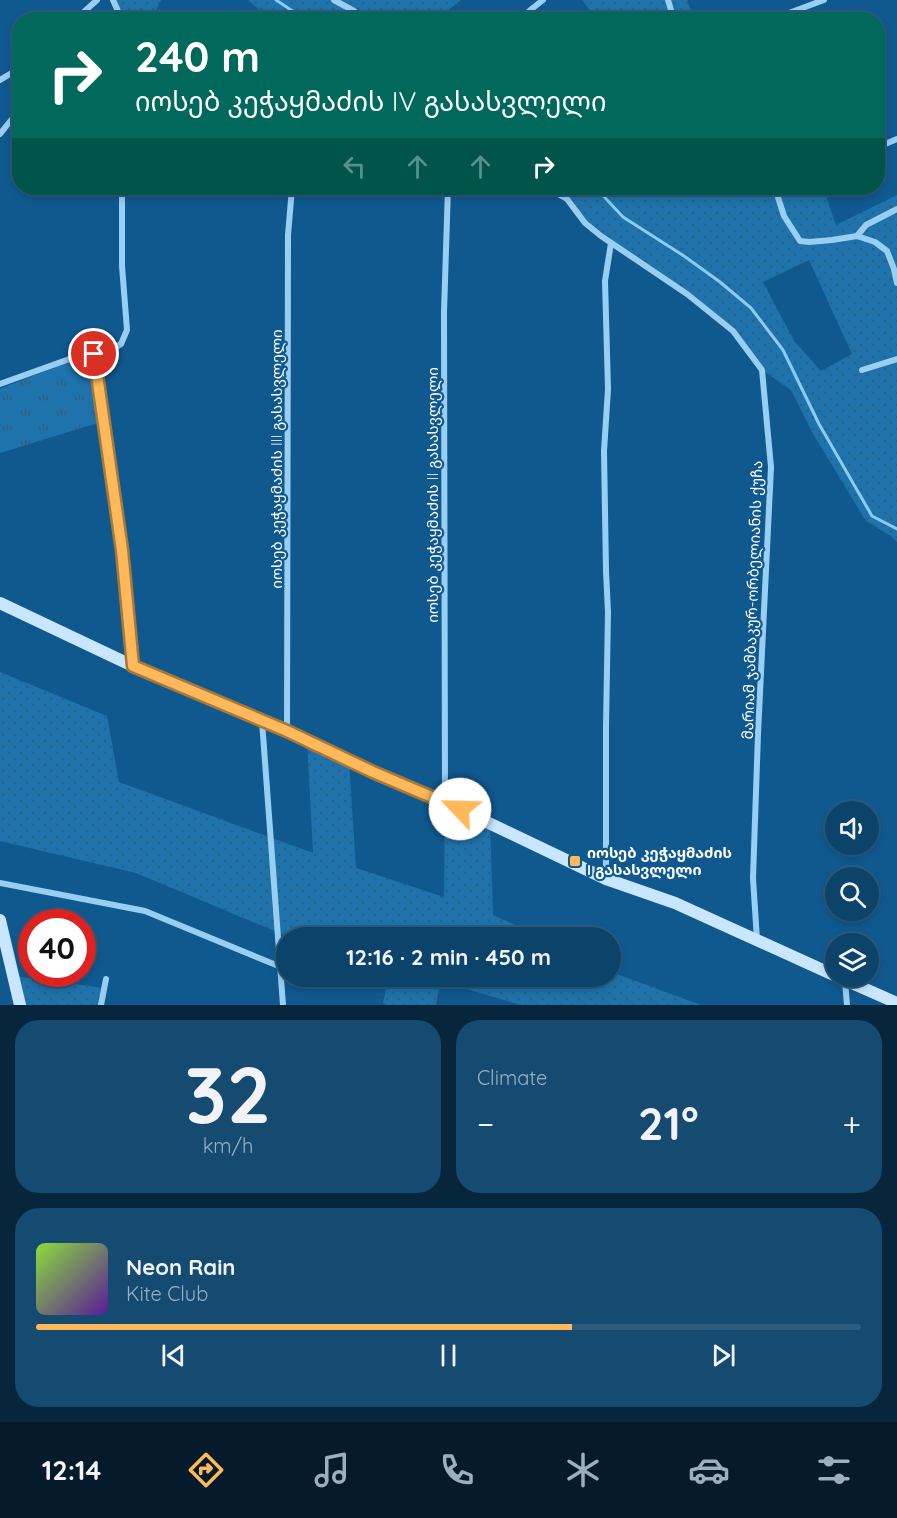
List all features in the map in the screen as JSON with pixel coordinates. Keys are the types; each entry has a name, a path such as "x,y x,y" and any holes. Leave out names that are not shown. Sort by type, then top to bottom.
{"street":[{"path":"84,12 97,0"},
{"path":"334,0 355,12"},
{"path":"528,12 543,0"},
{"path":"792,12 824,0"},
{"path":"0,134 12,119"},
{"path":"0,384 75,357 110,350 121,344 127,330 122,266 122,195"},
{"name":"იოსებ კეჭაყმაძის III გასასვლელი","path":"287,731 288,236 291,195"},
{"name":"იოსებ კეჭაყმაძის II გასასვლელი","path":"445,802 444,312 448,195"},
{"name":"მარიამ ჯამბაკურ-ორბელიანის ქუჩა","path":"560,195 567,199 585,223 687,294 733,331 762,370 771,467 753,878 757,940"},
{"path":"777,195 784,216 800,241 857,236 875,242 887,251 897,283"},
{"path":"857,236 866,225 897,210"},
{"path":"606,879 608,612 604,451 608,389 605,281 611,243"},
{"path":"94,354 122,550 133,666"},
{"path":"862,369 897,359"},
{"path":"0,603 133,666 287,731 373,772 445,802 606,879 675,903 825,972"},
{"path":"262,721 278,927"},
{"path":"0,883 145,911 276,964"},
{"path":"0,920 20,1005"},
{"path":"101,1005 106,979"},
{"path":"282,987 283,1005"},
{"path":"842,987 847,1005"},
{"path":"860,987 897,1003"}],"green space":[{"path":"113,0 161,0 156,12 119,12"},
{"path":"248,0 461,0 446,12 262,12"},
{"path":"582,0 687,0 691,12 591,12"},
{"path":"558,195 825,195 836,225 897,195 897,542 866,521 812,432 791,390 762,370 733,331 687,294 601,236 567,199","holes":["809,260 852,354 821,371 794,341 763,282"]},
{"path":"70,361 88,363 92,369 101,422 0,453 0,389"},
{"path":"0,672 107,716 119,782 313,853 307,740 349,760 356,868 444,897 445,802 490,823 493,915 520,927 276,927 276,932 136,873 0,841"},
{"path":"13,976 18,977 18,987 104,988 101,1005 20,1005"},
{"path":"621,976 701,1005 521,1005 460,987 621,987"},
{"path":"386,987 439,987 436,1005 388,1005 383,1003"}],"waterway":[{"path":"276,0 294,12"},
{"path":"603,195 623,217 684,256 751,308 783,350 819,424 872,516 897,529"}],"place":[{"name":"იოსებ კეჭაყმაძის I გასასვლელი","path":"575,861"}],"route":[{"path":"94,354 122,550 133,666 287,731 373,772 460,809"}]}
